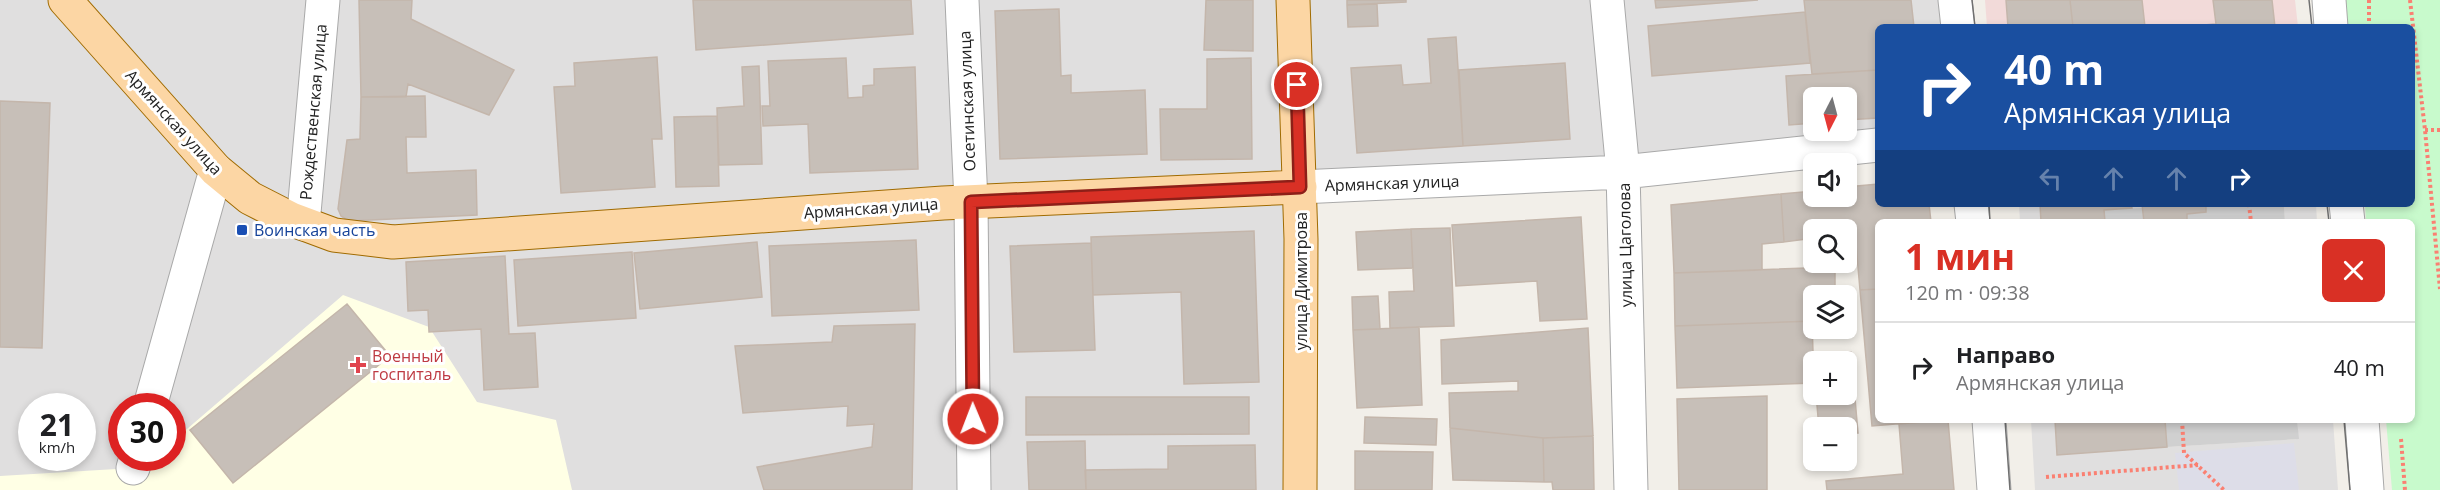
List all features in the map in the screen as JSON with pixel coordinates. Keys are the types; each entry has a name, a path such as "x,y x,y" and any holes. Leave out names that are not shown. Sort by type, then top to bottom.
{"main road":[{"name":"Армянская улица","path":"65,0 216,170 250,198 303,224 334,235 393,242 971,202 1300,187"},
{"name":"улица Димитрова","path":"1293,0 1300,187 1300,490"}],"street":[{"name":"Рождественская улица","path":"303,224 323,0"},
{"name":"Осетинская улица","path":"962,0 971,202 974,490"},
{"name":"улица Цаголова","path":"1607,0 1623,172 1631,490"},
{"path":"1955,0 1958,24"},
{"path":"2329,0 2331,24"},
{"name":"Армянская улица","path":"1300,187 1623,172 1875,145"},
{"path":"154,393 216,170"},
{"path":"1989,423 1994,490"},
{"path":"2362,423 2367,490"}],"path":[{"path":"2369,0 2369,24"},
{"path":"2410,0 2413,24"},
{"path":"2415,43 2440,289"},
{"path":"2425,130 2440,130"},
{"path":"2182,423 2184,453 2224,490"},
{"path":"2400,432 2405,490"},
{"path":"2046,477 2198,465"}],"shaded area":[{"path":"0,0 1955,0 1958,24 1875,24 1875,145 1301,187 1300,490 0,490"},
{"path":"1985,0 2295,0 2298,24 1987,24"},
{"path":"2019,207 2143,208 2113,219 2020,219"},
{"path":"2284,207 2316,207 2317,219 2285,219"},
{"path":"2284,207 2285,219 2105,219 2104,210"},
{"name":"Военный госпиталь","path":"343,295 429,327 477,402 556,420 572,490 0,490 0,476 108,470 186,471 186,430"},
{"path":"2031,423 2165,423 2167,447 2298,439 2297,423 2333,423 2338,490 2035,490"},
{"path":"2165,423 2297,423 2299,439 2167,447"},
{"path":"2294,443 2299,490 2179,490 2175,453"}],"green space":[{"path":"2345,0 2440,0 2440,490 2392,490 2386,423 2415,423 2415,219 2366,219 2365,207 2415,207 2415,24 2347,24"}],"building":[{"path":"359,0 412,0 411,19 514,70 489,115 408,84 406,97 361,97"},
{"path":"693,0 911,0 913,34 696,50"},
{"path":"1206,0 1253,0 1253,51 1204,50"},
{"path":"1347,0 1406,0 1406,2 1347,5"},
{"path":"1655,0 1758,0 1656,8"},
{"path":"1804,0 1911,0 1914,24 1875,24 1875,70 1812,74"},
{"path":"2006,0 2070,0 2073,24 2008,24"},
{"path":"2070,0 2142,0 2145,24 2073,24"},
{"path":"2213,0 2272,0 2275,24 2216,24"},
{"path":"1377,4 1378,26 1348,27 1347,5"},
{"path":"1059,9 1061,76 1071,75 1071,93 1145,90 1147,154 1000,159 995,11"},
{"path":"1805,12 1810,63 1652,76 1648,26"},
{"path":"1456,37 1463,146 1357,153 1351,68 1401,65 1403,85 1431,83 1428,39"},
{"path":"657,57 662,139 652,139 655,187 561,193 554,87 575,86 574,63"},
{"path":"846,58 848,98 863,97 863,86 874,85 874,69 915,67 918,169 810,173 808,124 763,126 762,106 770,106 768,61"},
{"path":"1251,58 1252,159 1161,160 1160,109 1207,109 1207,59"},
{"path":"1565,63 1570,139 1463,146 1459,70"},
{"path":"759,66 762,164 719,165 717,108 744,106 742,67"},
{"path":"1875,70 1875,118 1857,119 1857,87 1803,87 1803,124 1789,125 1786,76"},
{"path":"425,96 426,137 406,137 407,173 476,170 477,215 349,221 341,216 338,209 347,140 360,139 361,97"},
{"path":"0,101 50,103 42,348 0,347"},
{"path":"717,116 719,186 676,187 674,117"},
{"path":"1875,184 1875,207 1929,207 1931,219 1875,219 1875,289 1860,290 1857,219 1803,219 1803,239 1784,242 1781,194 1803,192 1803,207 1857,207 1857,186"},
{"path":"1781,194 1784,242 1762,244 1762,270 1674,273 1671,205"},
{"path":"2040,207 2132,208 2104,210 2105,219 2041,219"},
{"path":"2142,207 2206,207 2206,212 2187,214 2187,219 2144,219"},
{"path":"1581,217 1587,319 1540,321 1537,281 1456,286 1452,225"},
{"path":"1450,228 1454,326 1390,328 1389,292 1414,291 1411,229"},
{"path":"1411,229 1413,268 1358,270 1356,232"},
{"path":"1254,231 1259,382 1184,384 1181,292 1093,295 1091,237"},
{"path":"916,240 919,310 772,316 769,246"},
{"path":"757,242 762,297 640,309 634,253"},
{"path":"1091,243 1095,350 1014,352 1010,246"},
{"path":"632,252 636,318 518,326 514,260"},
{"path":"505,256 509,334 535,333 538,387 484,390 481,329 429,332 428,310 408,311 406,262"},
{"path":"1803,268 1803,273 1835,273 1835,285 1803,285 1803,321 1675,326 1674,273"},
{"path":"1875,289 1875,423 1908,423 1872,426 1860,290"},
{"path":"1378,296 1380,329 1353,330 1352,297"},
{"path":"347,304 390,356 233,483 190,430"},
{"path":"1803,321 1803,339 1813,339 1813,351 1803,351 1803,383 1677,388 1675,326"},
{"path":"915,324 912,490 764,490 757,467 872,447 874,424 847,426 848,406 743,413 735,346 832,342 834,326"},
{"path":"1419,327 1422,405 1357,408 1353,330"},
{"path":"1588,328 1593,436 1543,438 1450,428 1449,393 1518,391 1518,381 1442,384 1441,340"},
{"path":"1767,396 1767,490 1679,490 1677,399"},
{"path":"1026,397 1249,397 1249,434 1026,435"},
{"path":"1817,405 1856,405 1857,417 1818,417"},
{"path":"1365,417 1437,419 1436,445 1364,443"},
{"path":"1948,423 1954,490 1827,490 1826,481 1903,474 1899,424"},
{"path":"2055,423 2165,423 2167,447 2057,455"},
{"path":"1450,428 1543,438 1544,482 1453,480"},
{"path":"1593,436 1594,490 1553,490 1552,482 1544,482 1543,438"},
{"path":"1085,441 1086,490 1029,490 1027,442"},
{"path":"1255,445 1256,490 1086,490 1085,470 1168,469 1168,446"},
{"path":"1355,451 1433,452 1432,490 1355,490"}],"tram line":[{"path":"1972,0 1975,24"},
{"path":"2309,0 2312,24"},
{"path":"1989,207 1990,219"},
{"path":"2327,207 2329,219"},
{"path":"2005,423 2010,490"},
{"path":"2344,423 2350,490"}],"place":[{"name":"Воинская часть","path":"242,230"},
{"name":"Военный госпиталь","path":"358,365"}],"route":[{"path":"973,419 971,202 1300,187 1297,85"}]}
